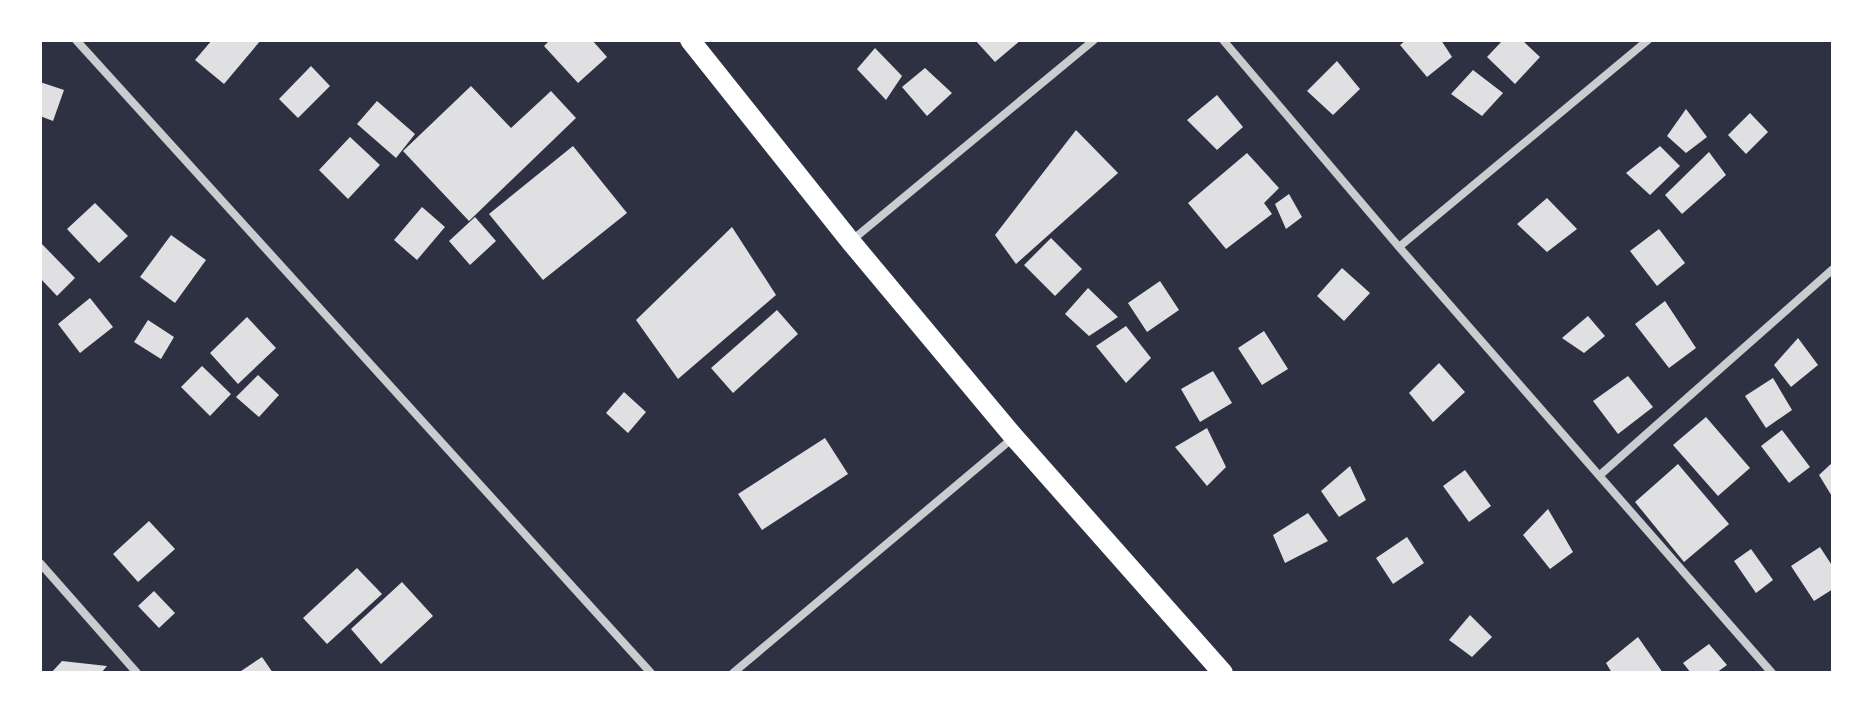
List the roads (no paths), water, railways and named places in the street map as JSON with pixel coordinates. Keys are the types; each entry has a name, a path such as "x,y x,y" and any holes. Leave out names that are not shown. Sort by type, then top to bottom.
{"main road":[{"path":"690,40 851,242 1014,437 1223,673"}],"street":[{"path":"76,40 651,673"},
{"path":"851,242 1094,40"},
{"path":"1223,40 1399,247 1772,673"},
{"path":"1399,247 1648,40"},
{"path":"1600,475 1833,269"},
{"path":"733,673 1014,437"},
{"path":"40,563 137,673"}]}
